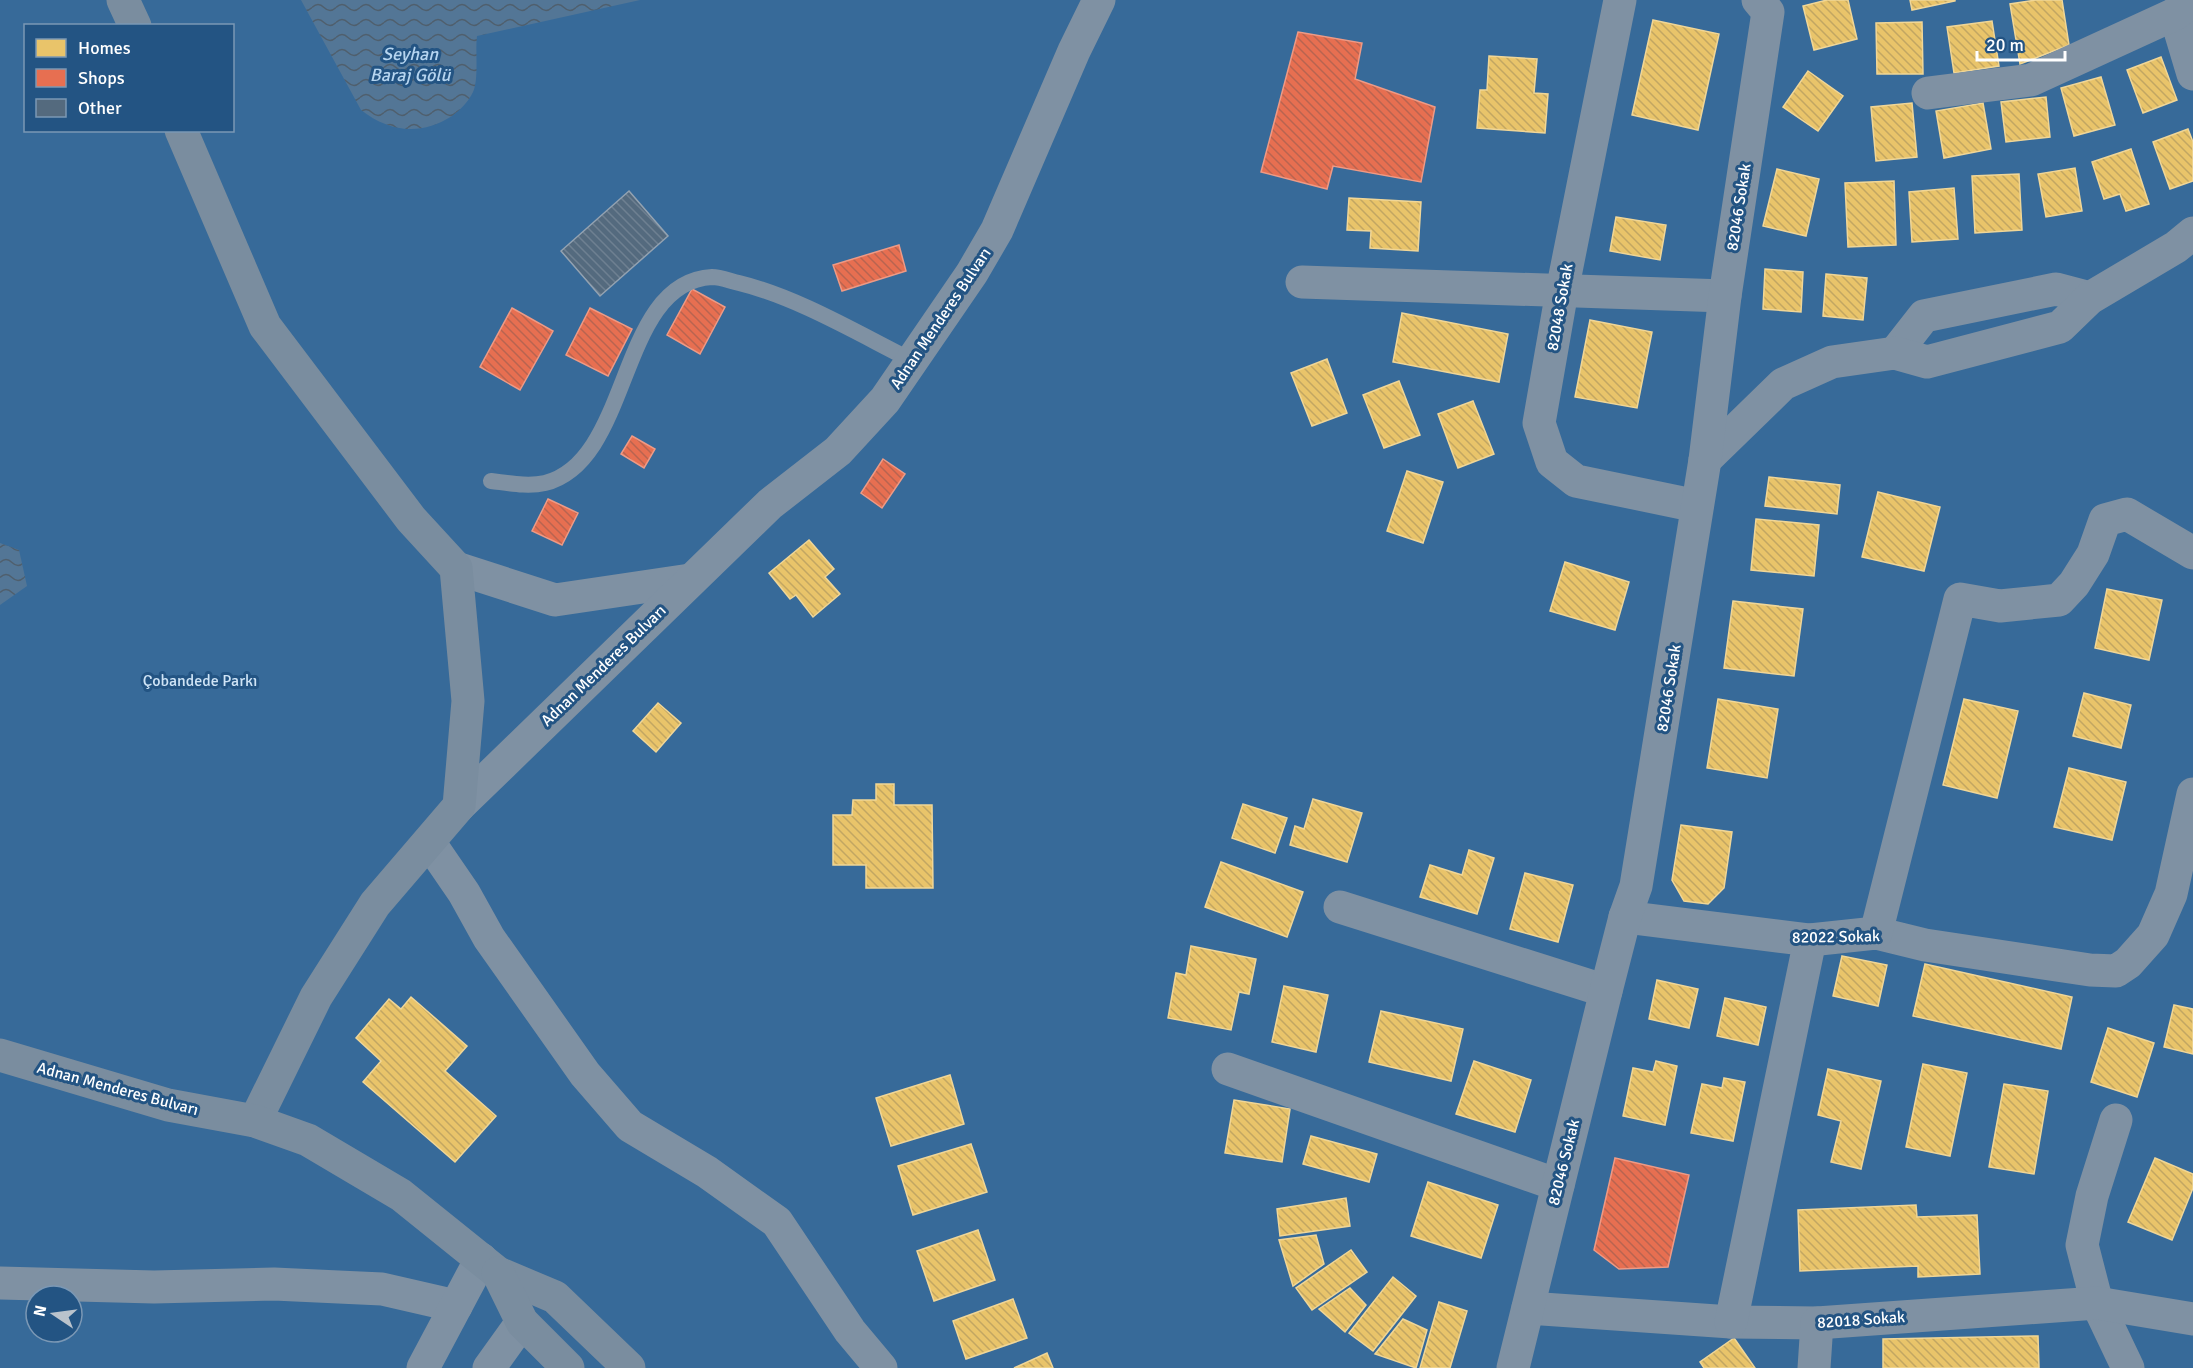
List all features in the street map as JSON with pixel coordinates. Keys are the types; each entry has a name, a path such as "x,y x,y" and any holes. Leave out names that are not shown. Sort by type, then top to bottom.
{"main road":[{"path":"123,0 134,24"},
{"path":"182,132 265,326 411,519 456,568 468,701 459,806"},
{"name":"Adnan Menderes Bulvarı","path":"0,1055 168,1105 255,1121 316,997 375,904 459,806"},
{"path":"255,1121 308,1140 401,1196 490,1266 555,1297 629,1368"},
{"path":"490,1266 522,1322 568,1368"}],"street":[{"name":"Adnan Menderes Bulvarı","path":"459,806 770,504 838,451 885,400 972,273 997,231 1074,51 1100,0"},
{"name":"82048 Sokak","path":"1620,0 1562,291 1539,423 1552,462 1576,481 1697,506"},
{"name":"82046 Sokak","path":"1513,1368 1606,991 1625,917 1636,886 1705,460 1725,296 1768,12 1758,0"},
{"path":"1928,93 2031,80 2184,7 2193,74"},
{"path":"1705,460 1783,384 1832,362 1895,353 1927,362 2060,327 2090,298 2176,247 2193,233"},
{"path":"1302,282 1725,296"},
{"path":"1895,353 1923,316 2056,288 2090,298"},
{"path":"1876,933 1960,598 2000,606 2059,600 2074,584 2093,554 2105,520 2127,514 2193,554"},
{"path":"456,568 555,600 690,580"},
{"path":"2182,895 2193,794"},
{"path":"429,842 464,893 489,938 585,1074 630,1126 707,1172 777,1222 850,1331 881,1368"},
{"name":"82022 Sokak","path":"1625,917 1810,940 1876,933 1925,945 2090,970 2116,971 2128,963 2153,935 2182,895"},
{"path":"1340,907 1606,991"},
{"path":"1731,1322 1810,940"},
{"path":"1228,1070 1558,1185"},
{"path":"2116,1120 2092,1196 2082,1245 2097,1303 2128,1368"},
{"path":"423,1368 456,1306 490,1266"},
{"path":"0,1283 154,1287 274,1284 382,1289 456,1306"},
{"name":"82018 Sokak","path":"1528,1308 1731,1322 1817,1323 2097,1303 2193,1319"},
{"path":"492,1367 522,1322"},
{"path":"1814,1368 1817,1323"}],"lane":[{"path":"491,481 546,483 575,465 592,445 605,424 642,334 673,292 698,279 714,277 771,293 913,361"}],"green space":[{"name":"Çobandede Parkı","path":"0,0 2193,0 2193,1368 0,1368"}],"water":[{"name":"Seyhan Baraj Gölü","path":"301,0 640,0 477,36 476,80 467,102 452,116 429,127 405,129 383,123 361,110"},
{"path":"0,543 19,550 27,586 0,605"}],"building: Homes":[{"path":"1827,0 1848,0 1857,39 1814,50 1803,6"},
{"path":"1910,0 1955,0 1955,1 1912,10"},
{"path":"2036,0 2062,0 2069,45 2020,64 2010,4"},
{"path":"1653,20 1719,34 1698,130 1632,115"},
{"path":"1992,21 1999,66 1954,73 1947,27"},
{"path":"1922,22 1923,74 1877,74 1876,23"},
{"path":"1489,56 1537,59 1534,93 1548,94 1545,133 1477,128 1480,90 1487,90"},
{"path":"2161,57 2177,100 2143,113 2127,70"},
{"path":"1808,71 1843,96 1818,131 1783,107"},
{"path":"2101,77 2115,125 2074,136 2061,88"},
{"path":"2046,97 2050,137 2006,142 2001,102"},
{"path":"1912,103 1917,157 1876,161 1871,107"},
{"path":"1983,103 1991,149 1944,158 1936,111"},
{"path":"2188,129 2193,142 2193,181 2170,189 2153,142"},
{"path":"2131,149 2149,204 2126,211 2120,194 2104,199 2092,162"},
{"path":"2075,168 2082,211 2046,217 2038,174"},
{"path":"1777,169 1819,179 1806,236 1763,226"},
{"path":"2019,174 2022,230 1975,233 1972,176"},
{"path":"1894,181 1896,245 1848,247 1845,183"},
{"path":"1954,188 1958,239 1912,242 1909,192"},
{"path":"1349,198 1421,202 1418,251 1370,248 1371,231 1347,230"},
{"path":"1616,217 1666,225 1660,260 1610,251"},
{"path":"1765,269 1803,272 1801,312 1763,309"},
{"path":"1826,274 1867,278 1863,320 1823,316"},
{"path":"1402,313 1508,334 1499,382 1393,362"},
{"path":"1590,320 1652,332 1637,408 1575,397"},
{"path":"1327,359 1347,413 1312,426 1291,373"},
{"path":"1399,381 1420,435 1384,448 1363,395"},
{"path":"1473,401 1494,454 1458,468 1438,414"},
{"path":"1407,471 1443,482 1423,543 1387,531"},
{"path":"1769,477 1840,485 1837,514 1765,506"},
{"path":"1878,492 1940,507 1924,571 1862,557"},
{"path":"1756,519 1819,525 1814,576 1751,570"},
{"path":"809,540 834,569 825,577 840,594 813,617 796,595 790,599 769,573"},
{"path":"1565,562 1629,582 1615,630 1550,611"},
{"path":"2107,589 2162,600 2149,660 2095,648"},
{"path":"1733,601 1803,609 1794,676 1724,668"},
{"path":"2084,693 2131,705 2121,748 2073,736"},
{"path":"1718,699 1778,709 1767,778 1707,768"},
{"path":"1964,699 2018,711 1997,798 1943,785"},
{"path":"658,703 681,723 656,752 633,731"},
{"path":"2069,768 2126,782 2112,840 2054,827"},
{"path":"876,784 894,784 894,805 932,805 933,888 866,888 866,865 833,865 833,815 852,815 853,800 876,800"},
{"path":"1313,799 1362,813 1347,862 1290,845 1295,826 1304,829"},
{"path":"1243,804 1287,818 1275,853 1232,838"},
{"path":"1681,825 1732,832 1724,888 1708,904 1684,901 1672,880"},
{"path":"1469,850 1494,858 1477,914 1420,897 1430,865 1462,875"},
{"path":"1221,862 1303,892 1287,937 1205,907"},
{"path":"1525,873 1573,885 1558,942 1510,929"},
{"path":"1191,946 1256,959 1249,994 1239,992 1231,1030 1168,1018 1176,973 1186,975"},
{"path":"1842,956 1887,965 1878,1006 1833,996"},
{"path":"1925,964 2072,997 2061,1049 1913,1016"},
{"path":"1657,980 1698,989 1689,1028 1649,1019"},
{"path":"1284,986 1328,995 1316,1052 1272,1042"},
{"path":"411,997 467,1046 445,1071 496,1116 455,1162 363,1082 381,1061 356,1038 389,999 401,1009"},
{"path":"1725,998 1766,1007 1758,1045 1717,1036"},
{"path":"2174,1005 2193,1009 2193,1054 2164,1047"},
{"path":"1381,1011 1463,1029 1451,1081 1369,1062"},
{"path":"2108,1028 2154,1043 2137,1097 2091,1082"},
{"path":"1474,1061 1531,1080 1515,1132 1456,1114"},
{"path":"1656,1061 1677,1066 1665,1125 1623,1116 1633,1068 1653,1072"},
{"path":"1923,1064 1967,1073 1950,1156 1906,1147"},
{"path":"1828,1069 1881,1081 1861,1169 1831,1162 1841,1121 1818,1115"},
{"path":"950,1075 964,1124 891,1146 876,1098"},
{"path":"1724,1078 1745,1082 1733,1141 1691,1133 1702,1084 1722,1088"},
{"path":"2004,1084 2048,1091 2034,1174 1989,1167"},
{"path":"1234,1100 1290,1109 1282,1162 1225,1153"},
{"path":"1311,1136 1377,1154 1369,1182 1303,1164"},
{"path":"971,1144 987,1192 913,1215 898,1166"},
{"path":"2155,1158 2193,1174 2193,1188 2172,1240 2128,1222"},
{"path":"1428,1182 1498,1205 1481,1258 1411,1236"},
{"path":"1346,1198 1350,1226 1280,1236 1277,1209"},
{"path":"1916,1205 1917,1217 1977,1215 1980,1274 1918,1277 1918,1266 1800,1271 1798,1210"},
{"path":"978,1230 995,1280 934,1301 917,1251"},
{"path":"1316,1235 1324,1264 1293,1286 1279,1240"},
{"path":"1351,1250 1367,1272 1312,1310 1296,1288"},
{"path":"1393,1277 1416,1296 1373,1351 1349,1333"},
{"path":"1350,1288 1366,1305 1345,1332 1319,1309"},
{"path":"1013,1299 1027,1338 966,1359 953,1321"},
{"path":"1439,1302 1467,1311 1450,1368 1420,1368"},
{"path":"1403,1319 1427,1330 1416,1368 1375,1354"},
{"path":"2038,1336 2039,1368 1883,1368 1883,1339"},
{"path":"1734,1338 1755,1368 1704,1368 1700,1362"},
{"path":"1047,1353 1053,1368 1014,1368"}],"building: Shops":[{"path":"1298,32 1362,43 1355,79 1435,107 1421,182 1333,166 1327,189 1261,172"},
{"path":"899,245 906,271 842,291 833,265"},
{"path":"692,289 725,307 700,354 667,335"},
{"path":"512,308 553,331 520,390 480,367"},
{"path":"590,308 632,329 608,376 566,355"},
{"path":"632,436 655,449 644,468 621,454"},
{"path":"883,459 905,474 882,508 861,493"},
{"path":"548,499 578,513 562,545 532,531"},
{"path":"1615,1158 1689,1175 1668,1267 1619,1269 1594,1250"}],"building: Other":[{"path":"629,191 668,236 600,296 561,251"}]}
